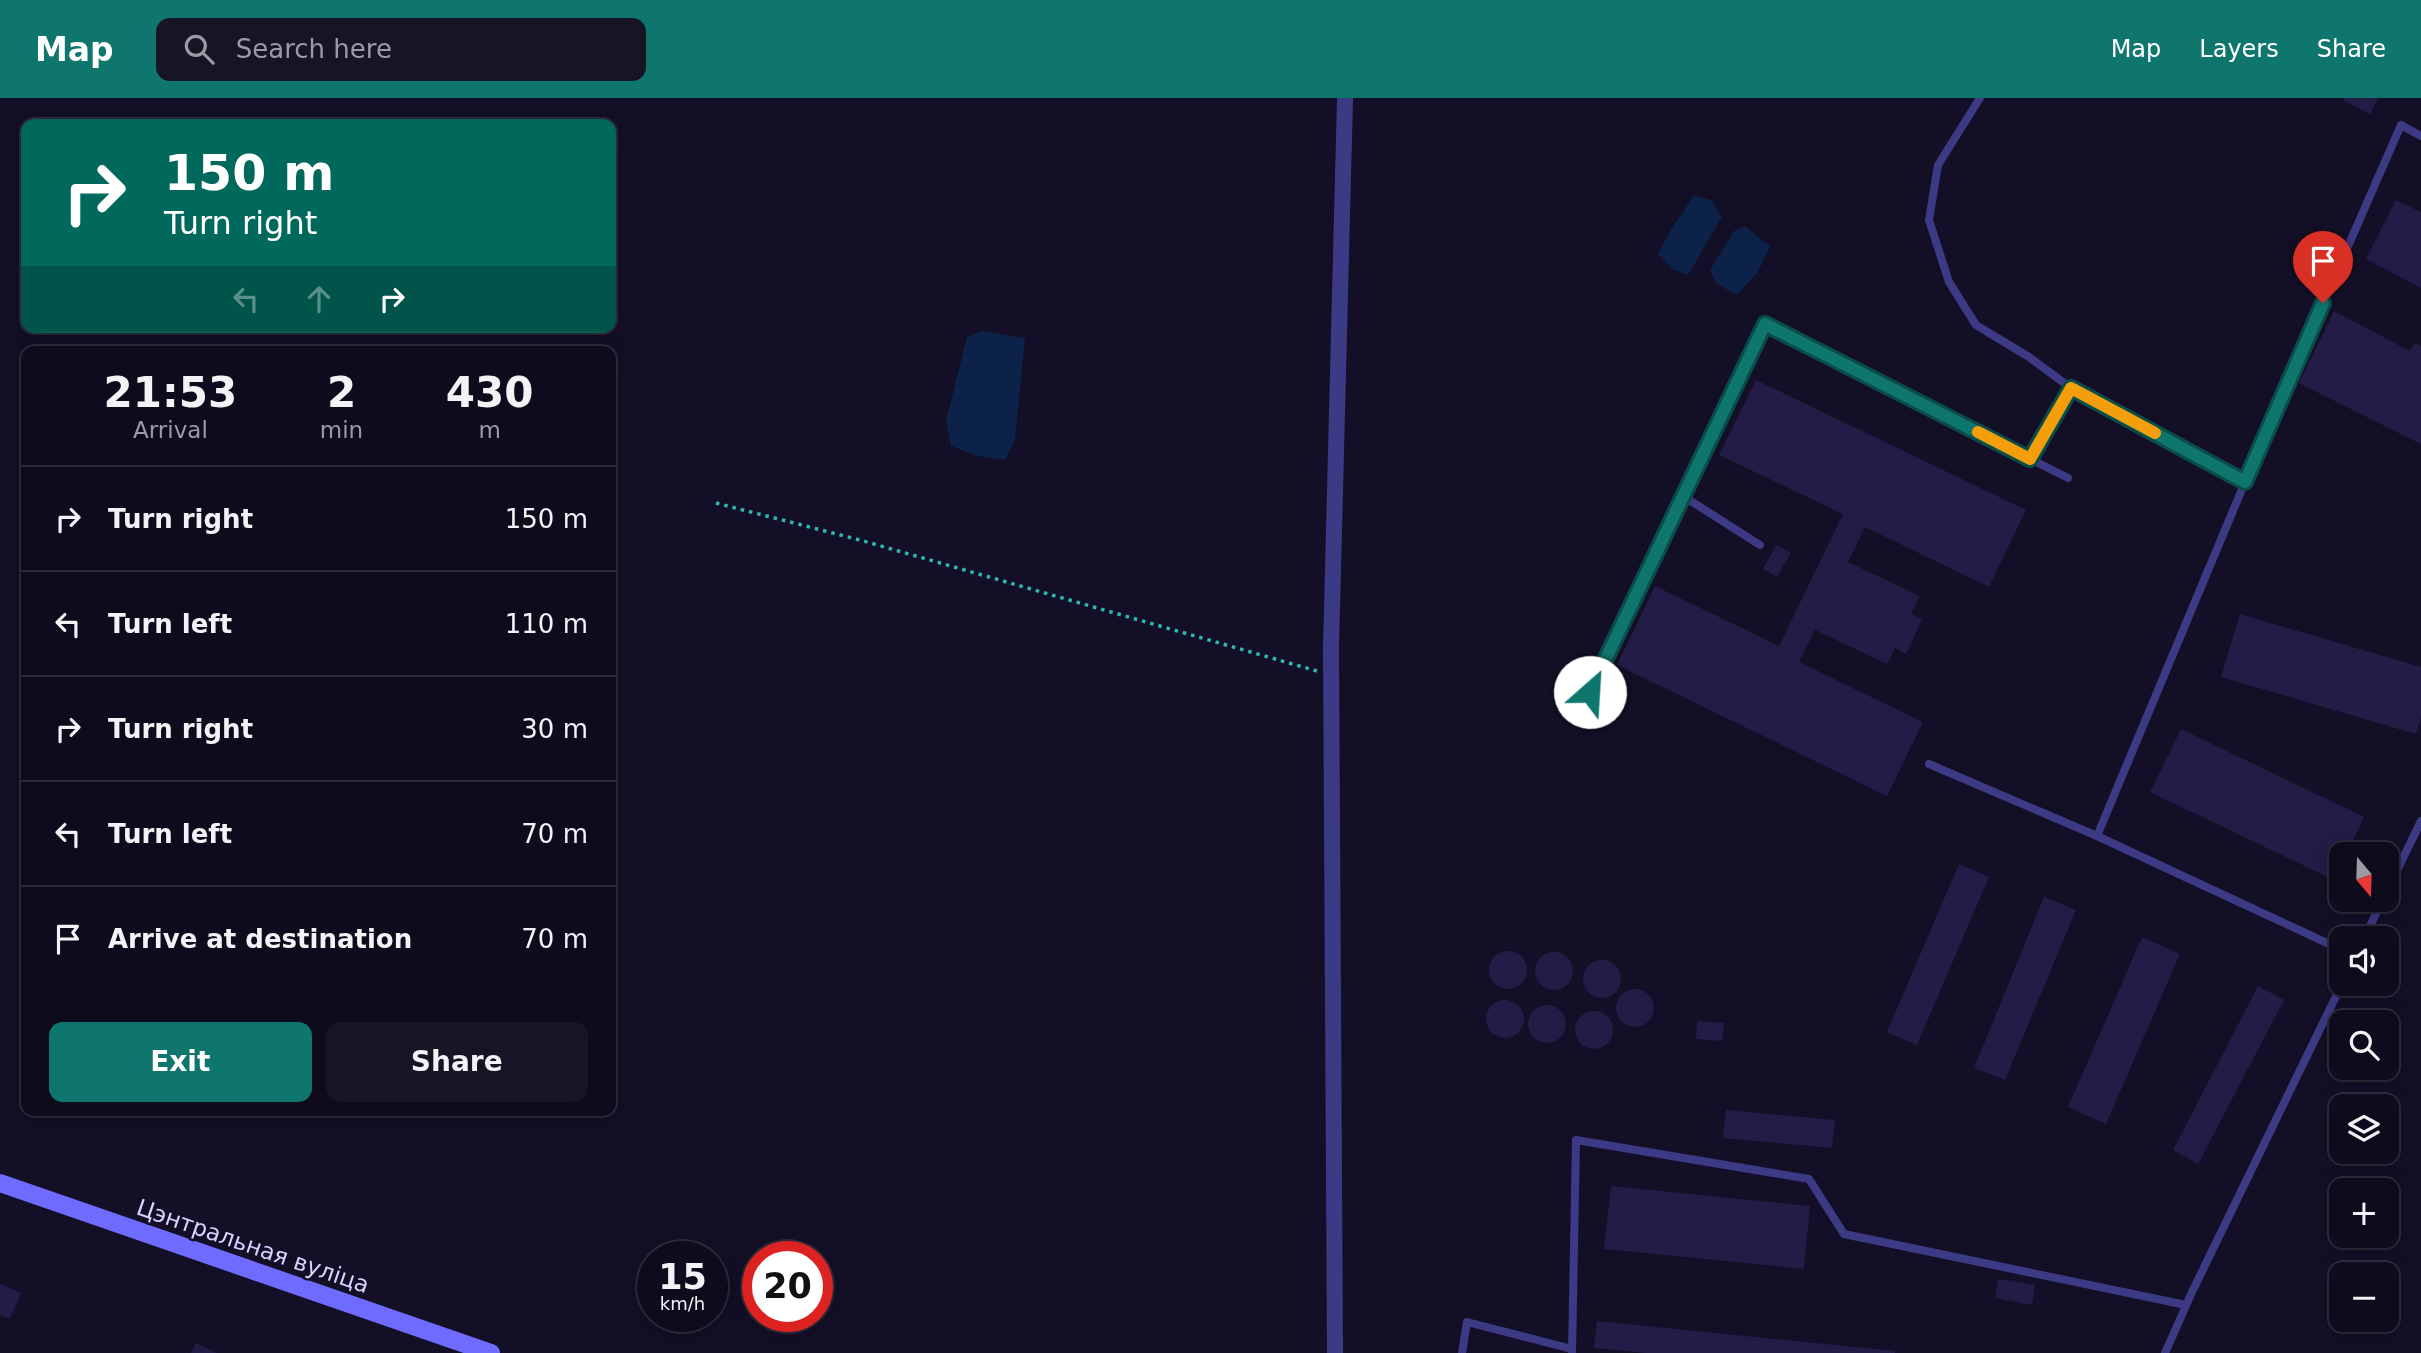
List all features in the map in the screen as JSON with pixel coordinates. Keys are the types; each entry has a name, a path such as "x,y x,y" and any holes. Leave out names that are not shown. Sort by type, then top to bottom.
{"street":[{"path":"1335,1353 1331,648 1345,98"},
{"name":"Цэнтральная вуліца","path":"0,1183 491,1353"}],"lane":[{"path":"1980,98 1938,165 1928,220 1949,282 1976,325 2029,357 2071,388 2245,482"},
{"path":"2097,836 2245,482 2401,125 2421,136"},
{"path":"1590,692 1765,324 2068,478"},
{"path":"2030,459 2071,388"},
{"path":"1683,496 1760,545"},
{"path":"1929,764 2097,836 2329,944"},
{"path":"2399,866 2421,821"},
{"path":"2165,1353 2336,996"},
{"path":"1462,1353 1467,1322 1572,1351 1576,1140 1809,1179 1844,1234 2186,1305"}],"path":[{"path":"716,503 860,540 1332,675"}],"water":[{"path":"1694,196 1711,200 1722,217 1688,275 1672,269 1658,254 1671,229"},
{"path":"1745,226 1770,246 1758,272 1737,295 1717,284 1710,270 1734,231"},
{"path":"981,331 1025,338 1015,440 1005,460 977,456 951,446 946,421 967,337"}],"building":[{"path":"2378,98 2370,114 2343,100"},
{"path":"2396,200 2421,212 2421,288 2366,259"},
{"path":"2334,311 2410,351 2415,343 2421,346 2421,444 2299,383"},
{"path":"1756,380 2026,510 1989,587 1865,527 1848,562 1920,596 1911,614 1922,620 1906,654 1895,648 1887,664 1815,630 1799,662 1923,722 1887,796 1617,665 1655,586 1779,646 1843,514 1719,455"},
{"path":"1776,545 1791,553 1777,577 1763,569"},
{"path":"2240,614 2421,667 2421,718 2416,734 2221,677"},
{"path":"2181,729 2364,817 2353,842 2329,842 2329,878 2150,792"},
{"path":"1959,864 1989,877 1917,1045 1887,1032"},
{"path":"2044,897 2076,910 2005,1080 1974,1068"},
{"path":"2142,937 2180,954 2106,1124 2068,1107"},
{"path":"1508,951 1521,957 1527,970 1521,983 1508,989 1495,983 1489,970 1495,957"},
{"path":"1554,952 1567,958 1573,971 1567,984 1554,990 1541,984 1535,971 1541,958"},
{"path":"1602,960 1615,966 1621,979 1615,992 1602,998 1589,992 1583,979 1589,966"},
{"path":"2258,986 2284,1000 2198,1164 2173,1150"},
{"path":"1635,989 1648,995 1654,1008 1648,1021 1635,1027 1622,1021 1616,1008 1622,995"},
{"path":"1505,1000 1518,1006 1524,1019 1518,1032 1505,1038 1492,1032 1486,1019 1492,1006"},
{"path":"1547,1005 1560,1011 1566,1024 1560,1037 1547,1043 1534,1037 1528,1024 1534,1011"},
{"path":"1594,1011 1607,1017 1613,1030 1607,1043 1594,1049 1581,1043 1575,1030 1581,1017"},
{"path":"1697,1021 1724,1023 1722,1041 1696,1039"},
{"path":"1726,1110 1835,1120 1832,1148 1723,1138"},
{"path":"1611,1186 1810,1206 1804,1269 1604,1249"},
{"path":"1998,1279 2035,1285 2032,1305 1995,1298"},
{"path":"0,1284 21,1293 10,1319 0,1315"},
{"path":"1597,1321 1895,1353 1646,1353 1594,1348"},
{"path":"196,1343 217,1353 191,1353"}],"slow traffic":[{"path":"1978,432 2030,459 2071,388 2155,433"}],"route":[{"path":"1590,692 1765,324 2030,459 2071,388 2245,482 2323,303"}]}
